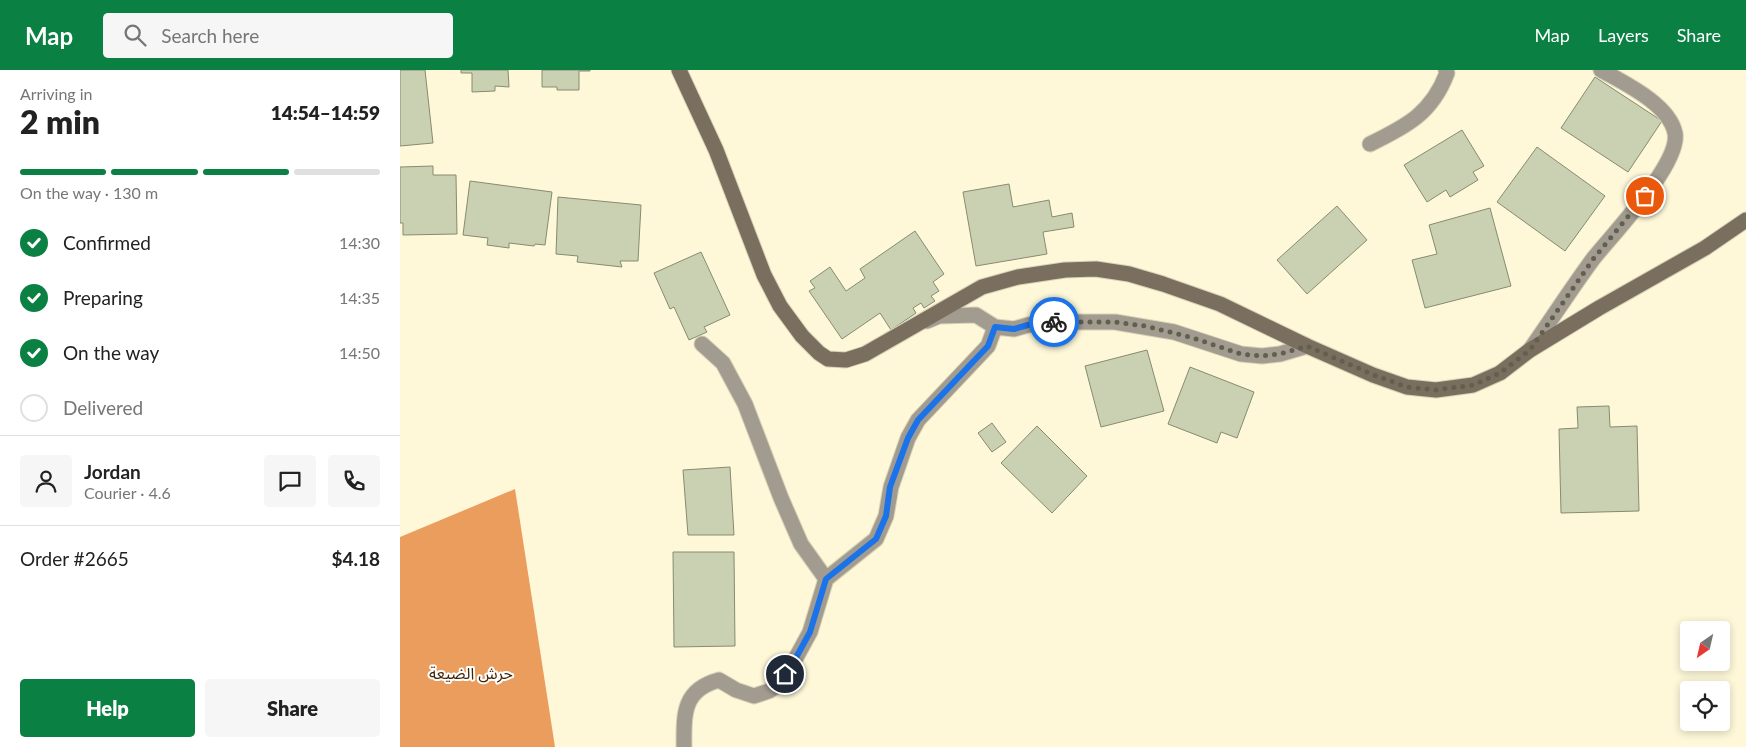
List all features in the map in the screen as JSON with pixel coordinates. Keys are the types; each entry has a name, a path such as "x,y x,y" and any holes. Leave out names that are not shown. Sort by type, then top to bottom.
{"street":[{"path":"679,70 716,150 764,275 780,306 802,336 818,353 828,359 846,360 865,354 982,287 1046,273 1096,269 1128,274 1220,304 1307,346 1407,387 1436,390 1473,385 1500,373 1530,350 1614,299 1704,248 1746,220"},
{"path":"1370,144 1397,131 1422,113 1434,100 1441,88 1447,73 1446,70"},
{"path":"1530,350 1594,258 1645,196 1663,168 1675,144 1675,133 1663,112 1639,92 1601,70"},
{"path":"919,324 939,316 976,315 995,327 1014,329 1028,325 1054,322 1115,322 1174,332 1241,354 1262,356 1280,354 1307,346"},
{"path":"684,747 686,709 696,690 719,680 736,690 754,696 777,686 792,665 810,632 826,579 876,539 886,516 890,487 908,438 918,420 988,346 995,327"},
{"path":"702,344 723,362 745,404 800,544 826,579"}],"green space":[{"name":"حرش الضيعة","path":"515,489 555,747 400,747 400,537"}],"building":[{"path":"400,70 425,70 433,143 400,146"},
{"path":"461,70 508,70 509,87 495,86 495,91 472,92 472,73 461,73"},
{"path":"542,70 590,71 579,71 579,90 557,90 557,87 542,87"},
{"path":"1595,77 1662,121 1628,172 1561,128"},
{"path":"1462,130 1484,166 1473,172 1478,180 1450,197 1446,190 1427,202 1404,165"},
{"path":"1537,147 1605,196 1565,251 1497,202"},
{"path":"433,166 433,175 456,175 457,234 403,235 403,223 400,223 400,167"},
{"path":"470,181 552,192 545,245 535,244 534,246 509,243 509,248 487,245 488,238 463,235"},
{"path":"1009,184 1013,207 1049,200 1052,217 1072,213 1074,227 1043,232 1047,254 976,266 963,192"},
{"path":"558,197 641,205 638,261 620,261 622,267 577,262 578,256 556,254"},
{"path":"1337,206 1367,240 1307,294 1277,260"},
{"path":"1490,208 1511,286 1425,308 1412,260 1437,254 1429,225"},
{"path":"915,231 944,274 933,282 939,291 931,296 935,301 924,308 921,303 913,308 916,313 891,330 880,313 842,339 809,291 815,288 810,281 830,267 846,291 865,278 860,269"},
{"path":"701,252 730,315 704,327 707,332 689,340 674,307 670,309 654,273"},
{"path":"1147,350 1164,411 1101,427 1085,366"},
{"path":"1190,367 1254,392 1237,438 1221,432 1217,443 1168,424"},
{"path":"1609,406 1610,427 1637,426 1639,511 1561,513 1559,429 1578,428 1577,407"},
{"path":"992,423 1006,442 992,452 978,433"},
{"path":"1037,426 1087,476 1052,513 1001,463"},
{"path":"730,467 734,535 688,535 683,470"},
{"path":"673,552 734,552 735,646 674,647"}],"way so far":[{"path":"1054,322 1115,322 1145,326 1174,332 1241,354 1262,356 1280,354 1307,346 1407,387 1436,390 1473,385 1500,373 1530,350 1594,258 1645,196"}],"route":[{"path":"785,674 810,632 826,579 876,539 886,516 890,487 908,438 918,420 988,346 995,327 1014,329 1028,325 1054,322"}]}
